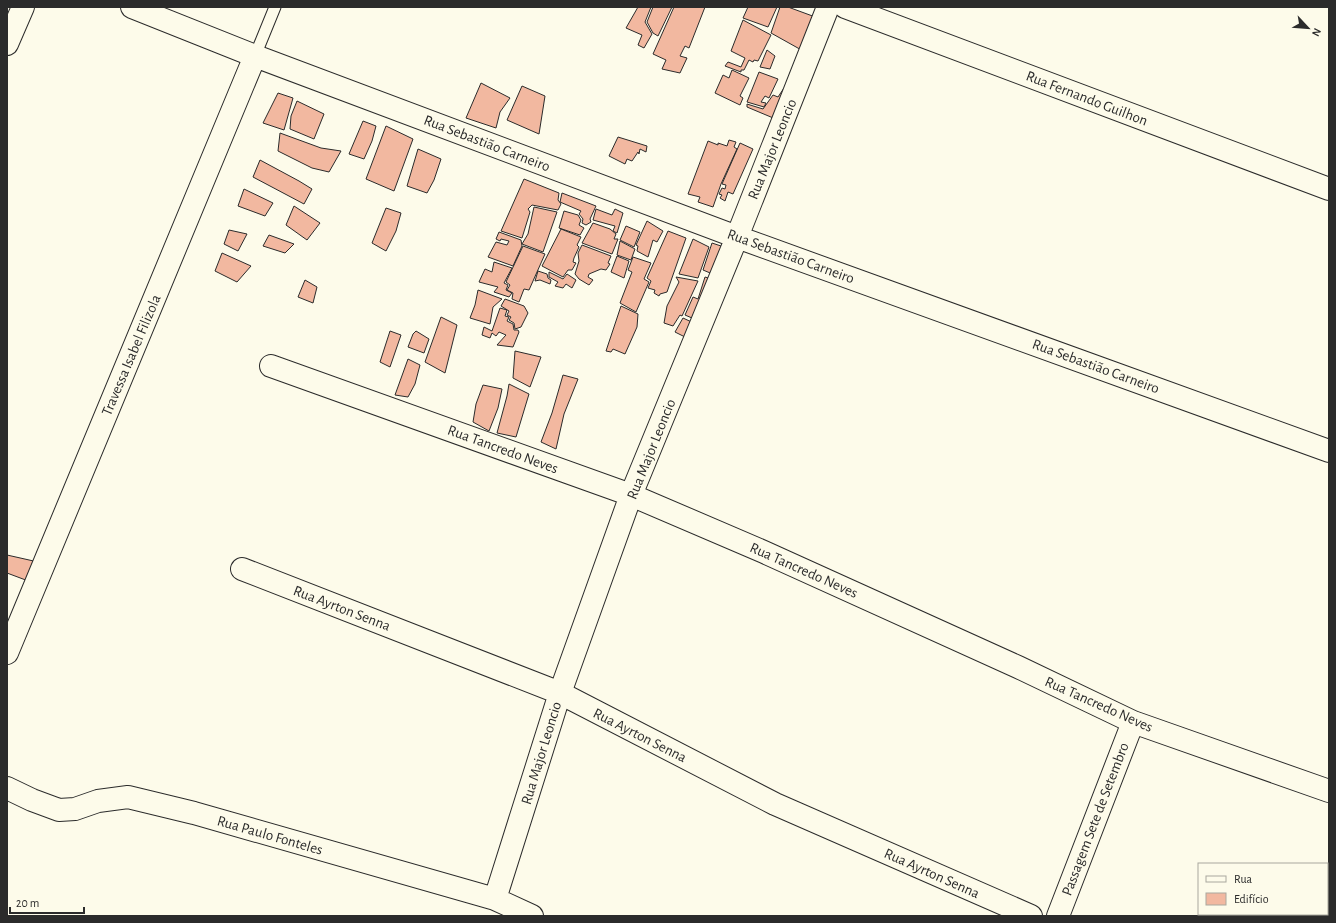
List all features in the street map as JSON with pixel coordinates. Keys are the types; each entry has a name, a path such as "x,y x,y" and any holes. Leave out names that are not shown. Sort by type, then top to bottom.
{"street":[{"path":"7,44 23,7"},
{"name":"Rua Sebastião Carneiro","path":"132,7 255,56 737,237 1329,451"},
{"name":"Rua Major Leoncio","path":"495,899 560,693 631,495 737,237 828,7"},
{"name":"Rua Fernando Guilhon","path":"845,7 1329,189"},
{"name":"Travessa Isabel Filizola","path":"7,653 255,56"},
{"name":"Rua Tancredo Neves","path":"272,366 631,495 764,552 1018,667 1133,722 1329,791"},
{"name":"Rua Ayrton Senna","path":"242,569 560,693 775,804 1031,916"},
{"name":"Passagem Sete de Setembro","path":"1058,916 1133,722"},
{"name":"Rua Paulo Fonteles","path":"7,788 32,800 59,810 75,809 98,801 128,797 194,813 495,899 532,916"}],"lane":[{"path":"255,56 275,7"}],"building":[{"path":"638,7 651,7 645,22 652,34 644,48 638,45 642,35 626,28"},
{"path":"653,7 672,7 658,36 653,33 647,22"},
{"path":"674,7 705,7 689,48 685,46 680,56 687,58 680,73 662,69 666,60 653,54"},
{"path":"748,7 777,7 768,27 743,18"},
{"path":"780,7 788,7 818,18 805,52 771,33"},
{"path":"743,20 771,35 758,61 754,60 753,62 749,60 744,70 741,70 741,72 725,66 728,62 741,67 745,58 731,51"},
{"path":"767,50 775,56 770,69 760,67"},
{"path":"732,70 749,78 740,96 743,98 740,105 715,93 723,75 729,78"},
{"path":"759,72 778,79 769,98 765,96 761,102 766,103 764,107 747,102"},
{"path":"481,83 510,98 500,112 496,128 466,118"},
{"path":"522,86 545,96 539,134 507,120"},
{"path":"784,88 790,91 778,120 747,107 747,104 763,109 773,95 778,97"},
{"path":"278,93 293,98 284,130 263,123"},
{"path":"297,101 324,114 314,139 290,129 291,116"},
{"path":"363,121 376,126 372,141 364,159 349,154"},
{"path":"386,126 413,139 394,191 366,179"},
{"path":"280,133 321,148 341,151 329,172 312,168 278,151"},
{"path":"618,137 647,146 646,152 640,149 639,154 638,152 632,161 627,159 625,164 609,156"},
{"path":"729,140 736,142 734,147 737,149 721,184 713,207 698,202 700,197 688,194 708,141 718,145 718,143 727,146"},
{"path":"740,143 753,149 733,194 728,192 725,201 720,198 722,195 719,194 722,188 725,189 726,185 722,184"},
{"path":"418,149 441,159 434,180 427,193 407,186"},
{"path":"260,160 312,189 304,204 253,177"},
{"path":"524,179 559,193 558,200 561,204 558,210 532,205 528,209 530,212 522,238 501,231"},
{"path":"244,189 273,203 265,216 238,206"},
{"path":"562,193 596,206 590,219 591,222 586,225 582,223 583,219 579,214 581,211 560,202"},
{"path":"294,206 320,223 307,240 286,225"},
{"path":"534,207 557,212 543,252 522,244 528,234"},
{"path":"386,208 401,213 396,231 386,251 372,243"},
{"path":"596,209 612,215 615,209 623,213 617,233 613,231 615,226 593,220"},
{"path":"564,211 578,215 581,220 579,225 584,228 580,235 559,228"},
{"path":"647,221 663,231 657,242 653,240 648,257 637,251 638,246 636,245"},
{"path":"593,223 610,229 616,234 614,239 618,239 612,254 582,243"},
{"path":"626,226 640,232 634,247 620,240"},
{"path":"561,229 581,237 577,245 579,247 573,262 576,263 572,270 568,270 563,277 542,266"},
{"path":"229,230 247,234 238,251 224,244"},
{"path":"668,231 686,238 667,292 660,294 659,296 654,293 655,290 648,288 651,281 647,278"},
{"path":"499,232 521,240 522,246 513,266 488,257 496,242 507,245 509,241 501,239 500,241 496,239"},
{"path":"269,235 294,244 285,253 263,246"},
{"path":"693,239 709,247 698,278 679,274"},
{"path":"620,241 635,249 631,260 617,255"},
{"path":"712,243 727,248 715,275 703,270"},
{"path":"582,245 611,256 608,263 610,264 606,270 601,269 589,274 588,277 593,280 589,285 579,279 575,274 579,261 578,253"},
{"path":"523,246 545,254 529,290 524,289 519,302 512,299 513,293 507,290 510,285 506,282"},
{"path":"222,253 251,266 237,282 215,271"},
{"path":"617,256 629,261 624,278 611,272"},
{"path":"633,257 651,263 644,279 649,282 636,312 620,303 632,272 628,270"},
{"path":"494,262 512,268 504,283 508,285 506,290 512,293 509,297 494,292 498,287 479,282 485,269 492,272"},
{"path":"538,271 547,274 548,278 551,280 550,284 540,280 535,281"},
{"path":"549,272 563,279 567,274 576,280 572,288 566,284 563,288 555,286 558,282 549,277"},
{"path":"676,277 698,281 682,316 680,315 673,326 664,323 667,306 679,282"},
{"path":"705,277 715,280 699,321 685,315 693,297 698,299"},
{"path":"305,280 317,287 313,303 298,297"},
{"path":"478,290 502,299 493,307 490,324 470,318 475,305"},
{"path":"505,299 524,306 528,313 521,327 515,329 514,323 509,320 511,317 507,315 509,311 501,306"},
{"path":"621,306 638,314 637,327 625,354 613,349 611,352 606,351"},
{"path":"500,308 507,310 505,316 509,317 507,321 513,324 514,330 518,330 519,332 513,347 497,345 506,335 499,332 496,336 492,333 490,338 482,335 484,327 492,331"},
{"path":"441,317 457,325 445,373 425,362"},
{"path":"683,318 698,325 691,340 675,332"},
{"path":"390,331 401,335 390,367 380,362"},
{"path":"416,331 429,339 424,353 408,347 413,334"},
{"path":"515,351 541,357 530,387 513,378"},
{"path":"408,359 420,365 415,384 408,397 395,395"},
{"path":"563,375 578,379 564,414 556,449 541,442 552,413"},
{"path":"509,384 529,394 516,437 497,433"},
{"path":"483,385 502,389 498,408 489,431 473,422 476,404"},
{"path":"7,555 38,562 31,582 7,573"}]}
